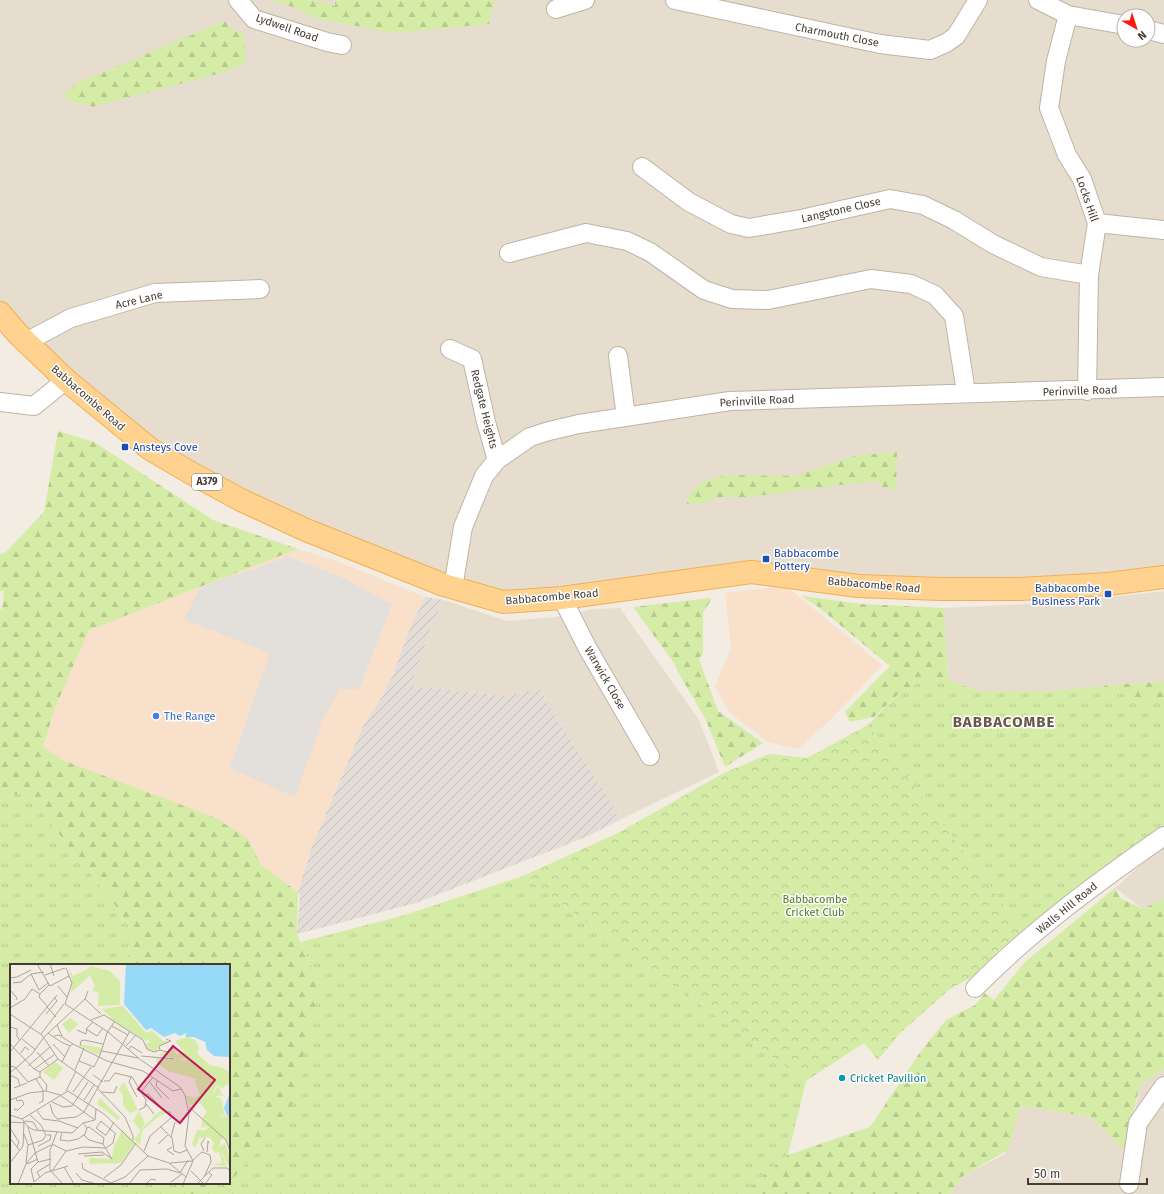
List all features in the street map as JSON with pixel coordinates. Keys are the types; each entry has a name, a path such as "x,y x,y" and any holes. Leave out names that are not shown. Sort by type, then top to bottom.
{"main road":[{"name":"Babbacombe Road","path":"0,313 26,342 66,380 150,449 241,500 306,530 453,588 503,602 562,598 751,572 858,586 940,589 1028,588 1108,584 1164,577"}],"street":[{"name":"Lydwell Road","path":"238,0 254,19 327,42 342,45"},
{"path":"556,9 585,0"},
{"name":"Charmouth Close","path":"675,0 880,44 930,50 956,36 978,0"},
{"path":"1038,0 1068,15 1116,24"},
{"name":"Locks Hill","path":"1068,15 1056,61 1049,108 1067,155 1082,179 1097,223 1089,276 1087,390"},
{"name":"Langstone Close","path":"642,167 689,202 732,224 750,228 801,219 890,199 923,205 954,220 993,244 1041,266 1089,276"},
{"path":"1097,223 1164,230"},
{"path":"509,253 586,233 627,241 650,252 704,290 732,299 768,300 871,279 911,284 935,295 954,316 966,392"},
{"name":"Acre Lane","path":"26,342 71,318 155,293 260,289"},
{"name":"Redgate Heights","path":"450,348 472,359 486,422 497,460"},
{"path":"618,356 626,418"},
{"path":"0,402 34,406 66,380"},
{"name":"Perinville Road","path":"453,588 463,527 484,476 497,460 530,437 549,431 578,424 626,418 730,400 1164,387"},
{"name":"Warwick Close","path":"562,598 588,650 650,756"},
{"name":"Walls Hill Road","path":"976,988 1002,960 1099,882 1164,836"},
{"path":"1129,1184 1138,1123 1164,1086"}],"shaded area":[{"path":"0,0 1164,0 1164,577 1108,584 762,573 503,602 191,473 0,313"},
{"path":"298,549 339,562 425,597 410,628 392,677 379,702 364,724 312,847 298,892 261,865 249,840 62,760 43,746 55,708 89,630"},
{"path":"288,557 339,576 392,604 359,689 340,689 323,719 295,797 230,768 270,653 184,619 200,587"},
{"path":"786,586 882,665 828,722 798,749 768,742 729,712 715,686 731,648 725,593"},
{"path":"1164,591 1164,681 1050,691 979,691 948,680 944,608 1067,602"},
{"path":"425,597 444,600 431,628 411,686 504,696 539,689 621,819 586,837 416,903 297,934 300,895 298,892 312,847 364,724 379,702 392,677 410,628"},
{"path":"444,600 507,621 555,617 594,609 620,608 699,720 719,772 621,819 539,689 504,696 411,686 431,628"},
{"path":"1164,844 1164,898 1143,909 1115,888"},
{"path":"1164,1069 1164,1194 950,1194 963,1176 1005,1154 1020,1106 1091,1117 1127,1153 1140,1085"}],"green space":[{"path":"270,0 313,0 335,6 335,0 495,0 489,24 394,33 319,19 280,2"},
{"path":"225,21 232,29 244,34 246,64 225,72 92,107 89,104 81,104 69,100 63,95 84,80"},
{"path":"58,431 94,442 213,520 298,549 89,630 55,708 43,746 62,760 216,818 249,840 261,865 298,892 297,934 320,986 290,1112 235,1176 230,1178 230,964 126,964 133,933 118,909 27,793 0,797 0,609 2,609 4,591 0,591 0,554 6,552 44,512"},
{"path":"897,452 896,490 883,488 882,484 879,482 864,482 740,498 718,497 705,502 687,504 687,499 698,484 726,475 795,476 855,456"},
{"path":"801,596 862,604 944,608 948,680 927,677 897,695 874,717 850,722 845,712 890,666 817,606"},
{"path":"710,598 711,600 703,613 703,653 699,659 718,711 763,743 725,767 705,718 674,663 633,607"},
{"path":"927,677 948,680 979,691 1050,691 1102,686 1133,698 1164,698 1164,834 1094,877 1023,930 868,725 897,695"},
{"path":"1164,681 1164,698 1133,698 1102,686"},
{"name":"Babbacombe Cricket Club","path":"868,725 1023,930 997,952 977,974 950,989 901,1032 878,1060 864,1043 806,1081 523,876 618,833 724,773 769,754 807,758"},
{"path":"27,793 118,909 133,933 126,964 10,964 10,1184 181,1184 187,1194 0,1194 0,797"},
{"path":"523,876 806,1081 788,1155 743,1194 198,1194 218,1184 230,1184 230,1178 235,1176 320,986 301,942 405,915"},
{"path":"1115,888 1120,898 1143,909 1164,898 1164,1069 1140,1085 1131,1122 1127,1153 1091,1117 1020,1106 1008,1150 963,1176 950,1194 743,1194 788,1155 870,1127 921,1051 946,1020 975,1005 985,993 994,1000 1025,962"},
{"path":"181,1184 218,1184 198,1194 187,1194"}],"place":[{"name":"Ansteys Cove","path":"125,447"},
{"name":"Babbacombe Pottery","path":"766,559"},
{"name":"Babbacombe Business Park","path":"1108,594"},
{"name":"The Range","path":"156,716"},
{"name":"Cricket Pavilion","path":"842,1078"}],"district":[{"name":"BABBACOMBE","path":"1004,722"}]}
